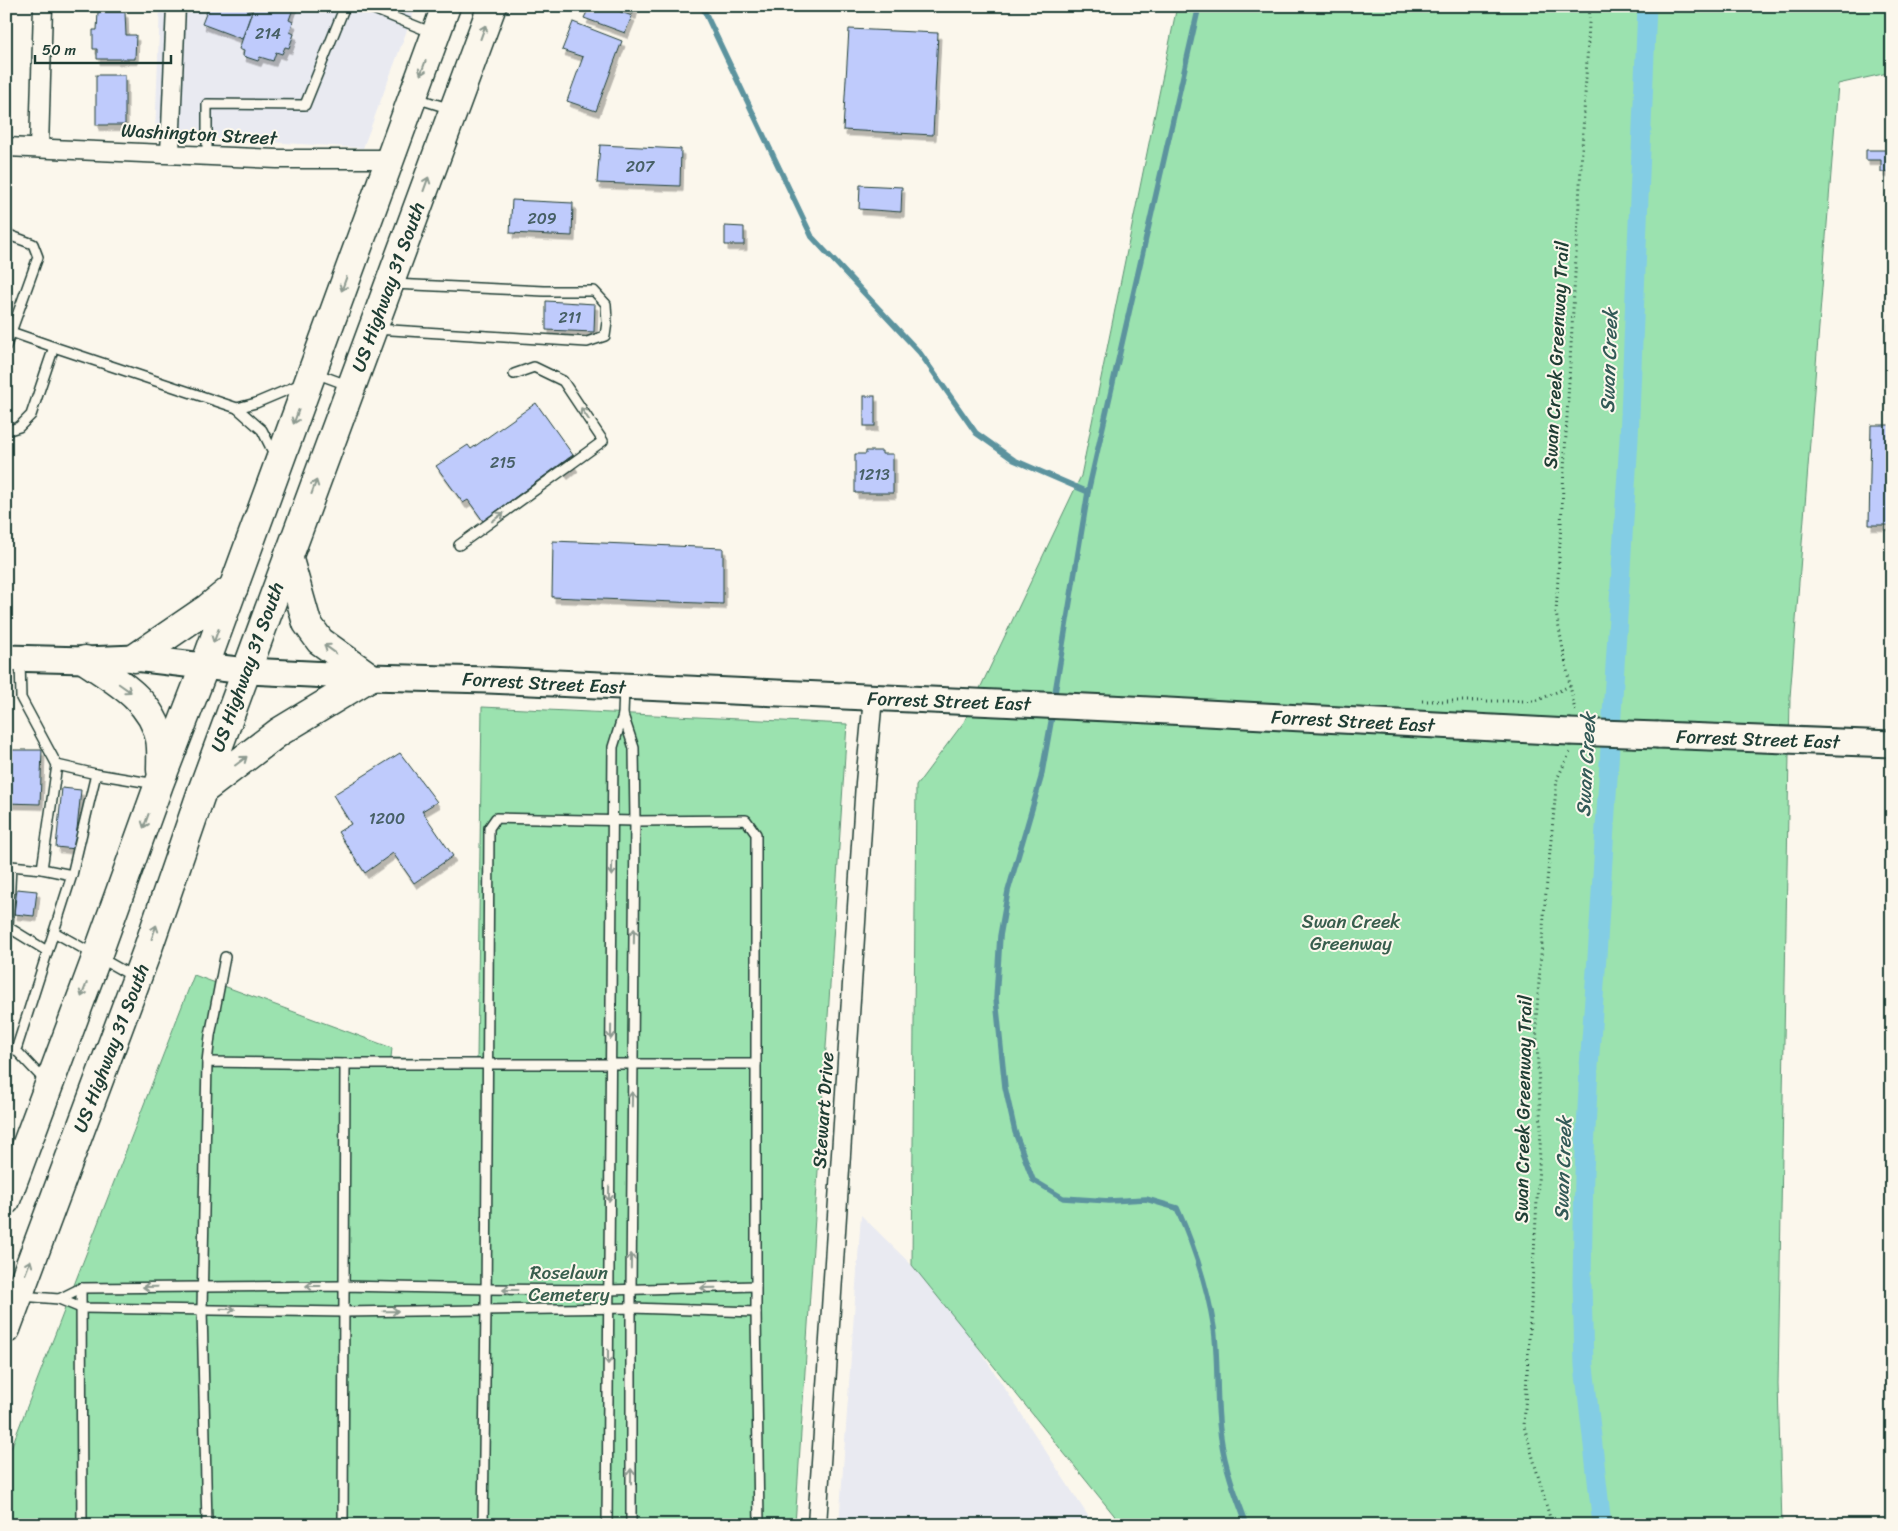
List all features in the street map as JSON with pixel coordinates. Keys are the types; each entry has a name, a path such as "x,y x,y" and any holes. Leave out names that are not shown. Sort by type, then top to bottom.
{"main road":[{"path":"6,1200 160,781 234,587 446,6"},
{"name":"US Highway 31 South","path":"6,1329 12,1296 137,978 202,791 492,6"},
{"path":"202,791 279,732 370,677 320,641 307,623 288,556"},
{"path":"135,658 208,608 234,587"},
{"path":"86,660 137,696 151,716 160,740 160,781"}],"street":[{"path":"39,148 43,6"},
{"path":"170,153 176,6"},
{"name":"Washington Street","path":"6,147 170,153 278,160 390,159"},
{"name":"Forrest Street East","path":"13,658 86,660 135,658 246,671 985,702 1569,732 1892,744"},
{"name":"Stewart Drive","path":"817,1525 863,812 873,698"}],"lane":[{"path":"207,156 207,104 305,105 345,6"},
{"path":"366,6 436,34"},
{"path":"784,6 790,6"},
{"path":"413,97 454,110"},
{"path":"6,234 33,244 38,257 6,346"},
{"path":"373,329 586,342 605,336 607,322 606,304 594,291 544,291 389,284"},
{"path":"11,332 237,408 262,430 279,464"},
{"path":"6,431 19,427 31,415 54,347"},
{"path":"459,545 604,441 563,381 534,367 514,374"},
{"path":"237,408 278,396 297,387 311,375 352,386"},
{"path":"13,658 21,698 57,765 42,869"},
{"path":"607,1525 613,747 623,715 624,687"},
{"path":"623,715 634,748 635,821 631,1525"},
{"path":"57,765 96,774 160,781"},
{"path":"49,1084 16,1050 72,875 96,774"},
{"path":"483,1525 489,828 496,818 635,821 746,820 756,834 756,1312 759,1525"},
{"path":"47,951 8,927 11,866 42,869 72,875"},
{"path":"54,932 137,978"},
{"path":"207,1525 202,1287 207,1062 225,957"},
{"path":"207,1062 610,1065 756,1064"},
{"path":"343,1525 345,1064"},
{"path":"59,1299 81,1288 344,1286 486,1290 631,1290 756,1286"},
{"path":"81,1288 82,1525"},
{"path":"12,1296 59,1299 81,1308 344,1312 631,1308 756,1312"}],"path":[{"name":"Swan Creek Greenway Trail","path":"1574,703 1556,613 1590,6"},
{"path":"1413,701 1536,701 1570,686"},
{"name":"Swan Creek Greenway Trail","path":"1552,1525 1524,1426 1541,1131 1536,1021 1557,779"}],"shaded area":[{"path":"160,6 416,6 363,148 155,135"},
{"path":"861,1215 947,1300 1094,1525 839,1525"}],"green space":[{"name":"Swan Creek Greenway","path":"1177,6 1892,6 1892,72 1838,84 1790,697 1778,1384 1782,1525 1122,1525 912,1265 916,786 964,722 1081,476"},
{"name":"Roselawn Cemetery","path":"482,707 847,724 795,1525 6,1525 6,1461 194,975 392,1048 391,1058 477,1059"}],"building":[{"path":"209,6 240,6 252,11 242,39 202,24"},
{"path":"254,6 294,6 289,20 293,22 290,32 294,34 289,48 285,47 282,54 276,52 273,61 260,57 258,61 243,56 244,51 239,49"},
{"path":"584,6 605,6 632,16 625,33 584,18 587,12 582,12"},
{"path":"612,6 635,6 633,14"},
{"path":"98,12 125,12 126,35 136,35 135,59 97,59 97,49 93,49 93,30 97,30"},
{"path":"573,22 622,41 596,111 567,101 583,57 562,50"},
{"path":"849,29 938,33 933,135 843,130"},
{"path":"96,75 125,75 125,125 96,125"},
{"path":"600,145 681,149 680,186 597,183"},
{"path":"1866,150 1892,150 1892,172 1881,172 1881,160 1866,160"},
{"path":"860,185 902,187 901,212 859,209"},
{"path":"512,200 573,203 572,236 510,233"},
{"path":"725,226 744,227 744,245 725,245"},
{"path":"546,301 595,304 594,332 546,330"},
{"path":"1889,324 1892,324 1892,349 1889,349"},
{"path":"864,396 875,396 875,426 864,426"},
{"path":"536,403 573,455 483,521 468,500 463,503 436,466 468,445 471,449"},
{"path":"1871,425 1892,425 1892,525 1869,525"},
{"path":"866,451 882,451 882,454 893,454 893,493 855,493 855,454 866,454"},
{"path":"569,458 575,466 565,474 559,466"},
{"path":"553,541 723,548 723,604 552,597"},
{"path":"6,750 42,750 40,804 6,803"},
{"path":"400,753 437,802 422,811 453,856 414,883 393,853 365,873 338,832 351,824 333,795"},
{"path":"62,788 81,790 75,849 56,847"},
{"path":"17,889 37,891 34,916 14,914"}],"waterway":[{"path":"702,6 812,237 920,353 976,433 1014,460 1088,492"},
{"path":"1054,699 1088,492 1199,6"},
{"name":"Swan Creek","path":"1602,1525 1584,1366 1582,1283 1584,1173 1629,439 1647,6"},
{"path":"1053,711 1041,778 1008,891 1000,936 996,999 1005,1087 1015,1132 1033,1180 1063,1198 1109,1201 1146,1199 1177,1208 1195,1252 1208,1296 1214,1328 1219,1424 1223,1449 1231,1482 1247,1525"}]}
